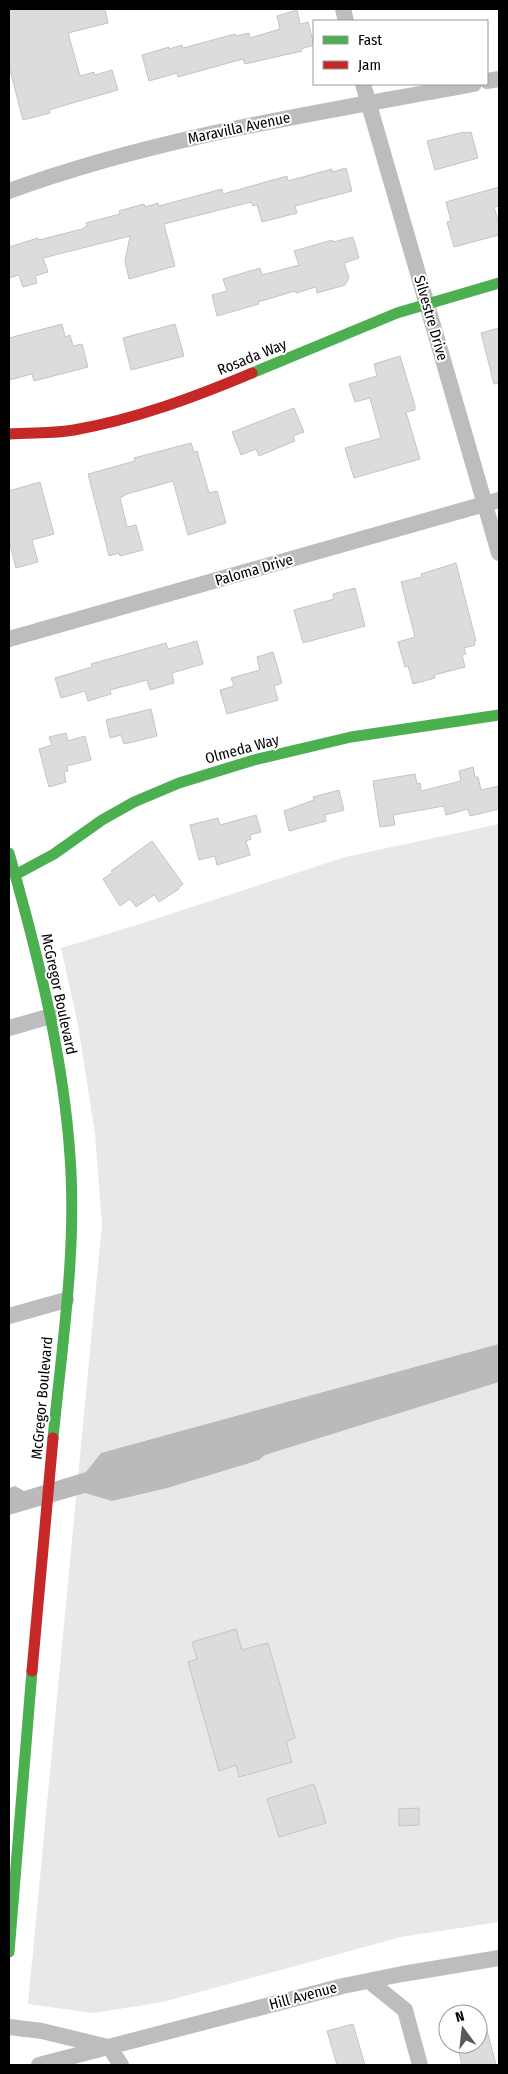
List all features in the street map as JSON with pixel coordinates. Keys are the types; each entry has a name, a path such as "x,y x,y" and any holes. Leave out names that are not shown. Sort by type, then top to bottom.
{"main road":[{"name":"Rosada Way","path":"9,434 72,430 133,416 240,379 361,326 427,303 499,282"},
{"name":"Olmeda Way","path":"15,875 54,854 102,820 134,802 179,783 254,760 352,737 499,715"},
{"name":"McGregor Boulevard","path":"9,853 51,1016 70,1156 71,1213 66,1300 52,1455 15,1791 9,1952"}],"street":[{"name":"Silvestre Drive","path":"362,85 427,303 492,502 499,553"},
{"name":"Maravilla Avenue","path":"9,191 52,175 146,148 240,127 469,85"},
{"name":"Paloma Drive","path":"9,639 492,502"},
{"path":"9,1028 51,1016"},
{"path":"9,1316 66,1300"},
{"name":"Hill Avenue","path":"39,2065 343,1986 499,1958"},
{"path":"369,1981 405,2010 420,2065"},
{"name":"Hill Avenue","path":"9,2027 42,2032 110,2048"},
{"path":"110,2048 121,2065"}],"shaded area":[{"path":"499,824 499,1922 401,1937 163,2002 93,2013 28,2004 102,1224 95,1134 78,1025 61,948 345,857"},
{"path":"499,1344 499,1382 265,1455 259,1460 167,1488 112,1501 85,1493 9,1515 9,1488 15,1486 24,1491 86,1472 101,1453"}],"building":[{"path":"9,9 105,9 108,23 68,33 80,76 94,72 95,75 112,70 118,90 49,110 50,113 23,120 9,66"},
{"path":"297,10 300,24 308,22 313,45 301,49 302,51 245,64 243,59 178,77 177,73 149,81 142,55 169,47 169,49 182,45 183,48 235,34 236,36 249,33 250,38 280,29 277,16"},
{"path":"471,132 478,158 435,170 427,141"},
{"path":"346,168 352,191 295,206 297,213 262,222 257,205 253,206 251,202 164,224 175,266 129,279 125,261 130,236 43,258 48,272 35,276 37,283 23,287 19,275 9,278 9,247 38,238 39,240 82,229 87,226 86,223 120,214 119,211 144,204 145,207 158,203 159,206 222,189 223,194 287,176 288,181 332,169 332,172"},
{"path":"499,187 499,206 494,207 499,224 499,235 454,247 447,222 451,221 446,202"},
{"path":"353,237 359,258 344,263 349,278 345,285 317,293 316,287 296,293 295,291 217,316 212,295 227,291 223,279 260,268 262,275 299,265 294,251 332,240 333,242"},
{"path":"62,324 65,337 70,335 73,346 82,344 88,367 34,381 32,374 9,380 9,338"},
{"path":"175,324 184,356 131,370 123,338"},
{"path":"499,328 499,383 494,384 481,333"},
{"path":"400,356 415,406 415,410 406,412 420,459 354,478 345,448 381,438 370,398 355,402 349,384 377,376 374,364"},
{"path":"294,408 304,432 293,436 295,441 259,456 256,449 241,455 232,432"},
{"path":"191,443 194,452 197,451 209,493 217,491 226,523 188,535 173,481 127,494 120,498 127,527 136,525 143,550 120,556 119,553 109,556 88,474 135,461 134,458"},
{"path":"40,482 54,534 32,540 38,562 16,568 9,541 9,491"},
{"path":"456,563 476,641 474,641 475,645 464,648 466,654 462,655 465,667 434,675 435,678 413,684 408,666 405,667 398,642 415,637 401,582 422,577 421,574"},
{"path":"355,588 365,626 303,643 294,610 334,599 333,594"},
{"path":"197,641 203,664 172,673 174,683 150,690 147,680 110,690 111,694 88,701 85,691 61,698 55,678 92,667 91,664 166,643 168,649"},
{"path":"273,652 282,683 274,686 278,700 227,714 220,690 234,686 231,678 260,670 257,657"},
{"path":"151,709 157,736 124,744 121,735 110,738 106,720"},
{"path":"66,733 68,741 85,736 91,760 67,766 68,771 64,772 66,782 49,787 39,749 52,745 49,737"},
{"path":"473,767 481,790 499,786 499,809 470,816 468,809 446,815 444,806 393,815 395,825 380,827 373,781 415,774 417,784 420,783 421,791 461,781 459,771"},
{"path":"339,790 344,810 325,815 326,821 289,831 284,811 314,800 313,797"},
{"path":"256,815 261,832 250,835 251,839 246,841 250,855 217,865 215,856 199,860 190,825 218,818 220,825"},
{"path":"152,841 183,884 179,889 159,902 154,895 136,907 130,899 120,906 103,879"},
{"path":"236,1629 242,1650 268,1643 295,1738 286,1741 292,1762 239,1777 236,1765 219,1771 188,1662 197,1659 192,1642"},
{"path":"314,1784 326,1823 279,1837 267,1799"},
{"path":"419,1808 419,1825 399,1826 399,1809"},
{"path":"353,2024 365,2065 337,2065 327,2031"},
{"path":"488,2034 496,2065 462,2065 459,2054 488,2054"}],"traffic: fast":[{"path":"252,373 397,313 499,283"},
{"path":"15,875 54,854 102,820 134,802 179,783 254,760 351,737 499,715"},
{"path":"9,853 39,965 55,1041 67,1117 70,1156 72,1227 68,1297 53,1438"},
{"path":"9,1952 32,1671"}],"traffic: jam":[{"path":"9,434 66,431 120,420 187,399 252,373"},
{"path":"32,1671 53,1438"}]}
